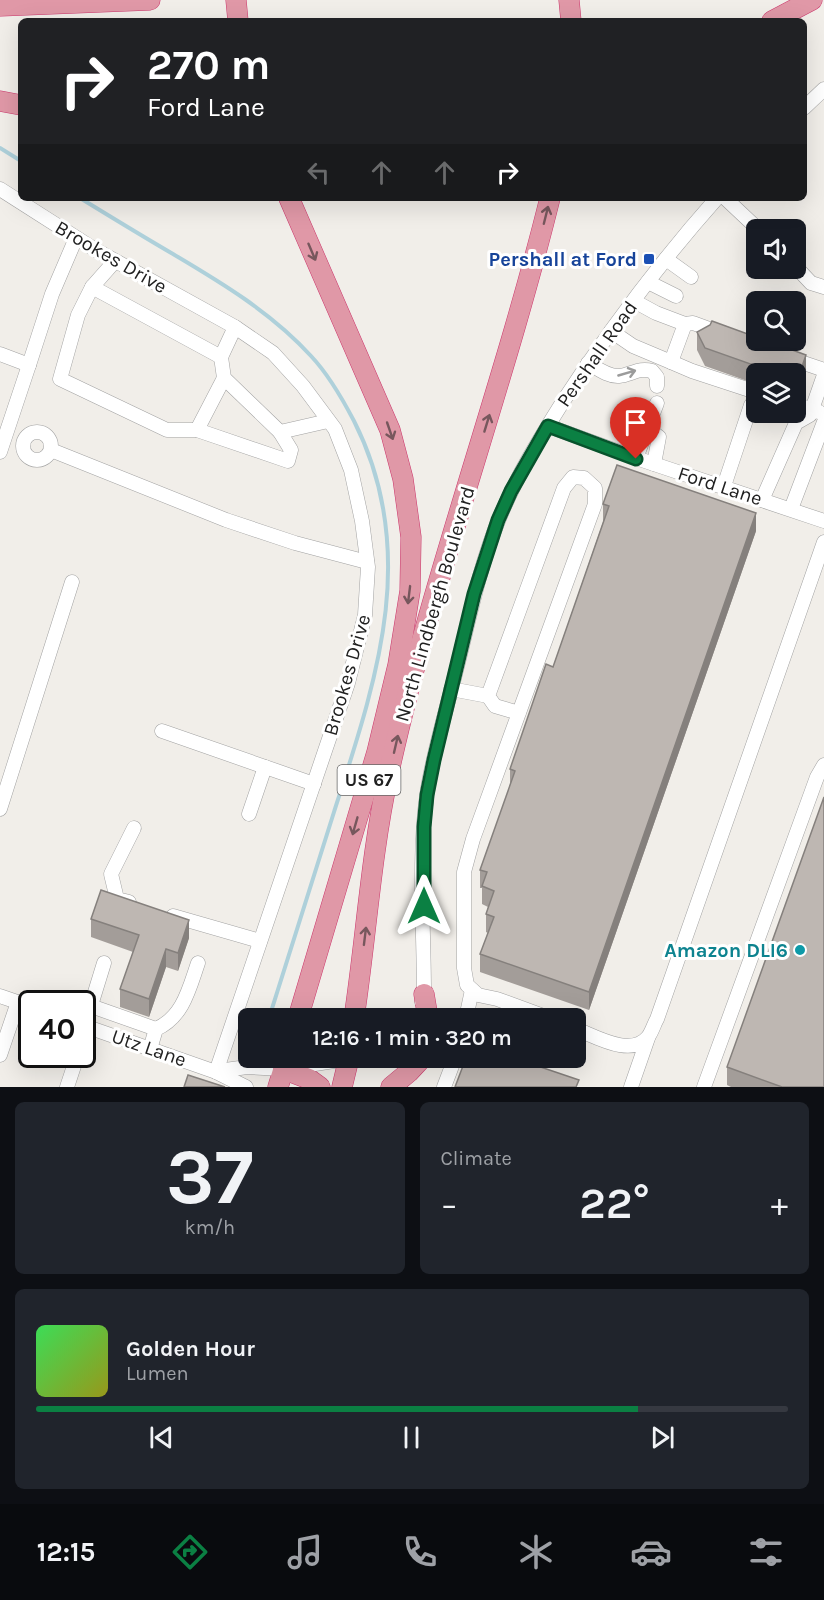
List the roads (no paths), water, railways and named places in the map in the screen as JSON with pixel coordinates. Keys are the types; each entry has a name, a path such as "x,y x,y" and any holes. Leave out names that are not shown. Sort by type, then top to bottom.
{"highway":[{"path":"0,6 150,0"},
{"path":"236,0 238,18"},
{"path":"778,18 812,0"},
{"path":"0,101 18,104"},
{"name":"North Lindbergh Boulevard","path":"290,201 390,430 403,478 411,537 410,591 398,665 377,752 301,1008"},
{"name":"North Lindbergh Boulevard","path":"356,1008 380,822 398,735 452,538 498,390 549,201"},
{"path":"424,993 426,1008"},
{"path":"358,994 364,1008"},
{"path":"342,1087 347,1068"},
{"path":"391,1087 413,1068"},
{"path":"283,1071 309,1079 320,1087"}],"street":[{"path":"807,105 824,89"},
{"name":"Brookes Drive","path":"0,189 18,201"},
{"name":"Brookes Drive","path":"19,201 115,261 235,327 273,353 303,386 335,429 351,470 362,521 367,562 365,615 348,683 216,1071"},
{"name":"Pershall Road","path":"420,1008 424,993 423,871 427,795 474,594 498,520 511,491 548,426 588,363 648,282 714,201"},
{"path":"728,201 747,219"},
{"path":"0,452 52,294 76,238"},
{"path":"666,259 691,278"},
{"path":"115,261 92,287 78,315 60,379 167,430 197,430 288,461 291,450 280,432 224,378"},
{"path":"806,278 811,283 824,288"},
{"path":"648,282 676,296"},
{"path":"92,287 221,357"},
{"path":"634,301 656,313 737,339"},
{"path":"671,362 686,324"},
{"path":"197,430 224,378 221,357 235,327"},
{"path":"611,331 633,346 746,395"},
{"path":"0,354 29,365"},
{"path":"780,354 824,370"},
{"path":"588,363 610,375 619,376 645,369 652,371 657,377 657,386"},
{"path":"762,500 796,423 818,412 824,375"},
{"path":"636,459 657,403"},
{"path":"280,432 328,420"},
{"path":"724,486 746,421"},
{"path":"790,509 824,422"},
{"name":"Ford Lane","path":"548,426 636,459 724,486 824,521"},
{"path":"646,431 659,437 654,464"},
{"path":"51,450 226,520 295,543 367,562"},
{"path":"488,696 564,488 573,477 584,478 595,488 595,504 473,839 464,872 467,985 478,995 522,1008"},
{"path":"631,1087 711,869 824,542"},
{"path":"0,809 72,582"},
{"path":"452,688 488,696 495,706 519,713"},
{"path":"162,731 314,784"},
{"path":"704,1087 817,777 824,765"},
{"path":"249,814 265,767"},
{"path":"134,828 111,874 117,899 140,906"},
{"path":"163,913 260,941"},
{"path":"96,990 104,963"},
{"path":"150,1048 156,1029 174,1018 185,1001 198,963"},
{"path":"468,1008 472,990"},
{"path":"0,996 18,1002"},
{"path":"96,1008 156,1029"},
{"path":"0,1055 18,1018"},
{"name":"Utz Lane","path":"96,1030 216,1071 246,1087"},
{"path":"586,1033 617,1044 634,1046 648,1038"},
{"name":"Utz Lane","path":"216,1071 247,1067 283,1071"},
{"path":"67,1087 73,1068"},
{"path":"283,1071 298,1068"},
{"path":"444,1087 451,1068"}],"waterway":[{"path":"0,148 18,159"},
{"path":"85,201 228,288 263,312 296,340 318,363 340,395 354,421 374,470 385,519 388,568 385,617 376,666 350,763 272,1008"}],"place":[{"name":"Pershall at Ford","path":"649,259"},
{"name":"Amazon DLI6","path":"800,950"}]}
